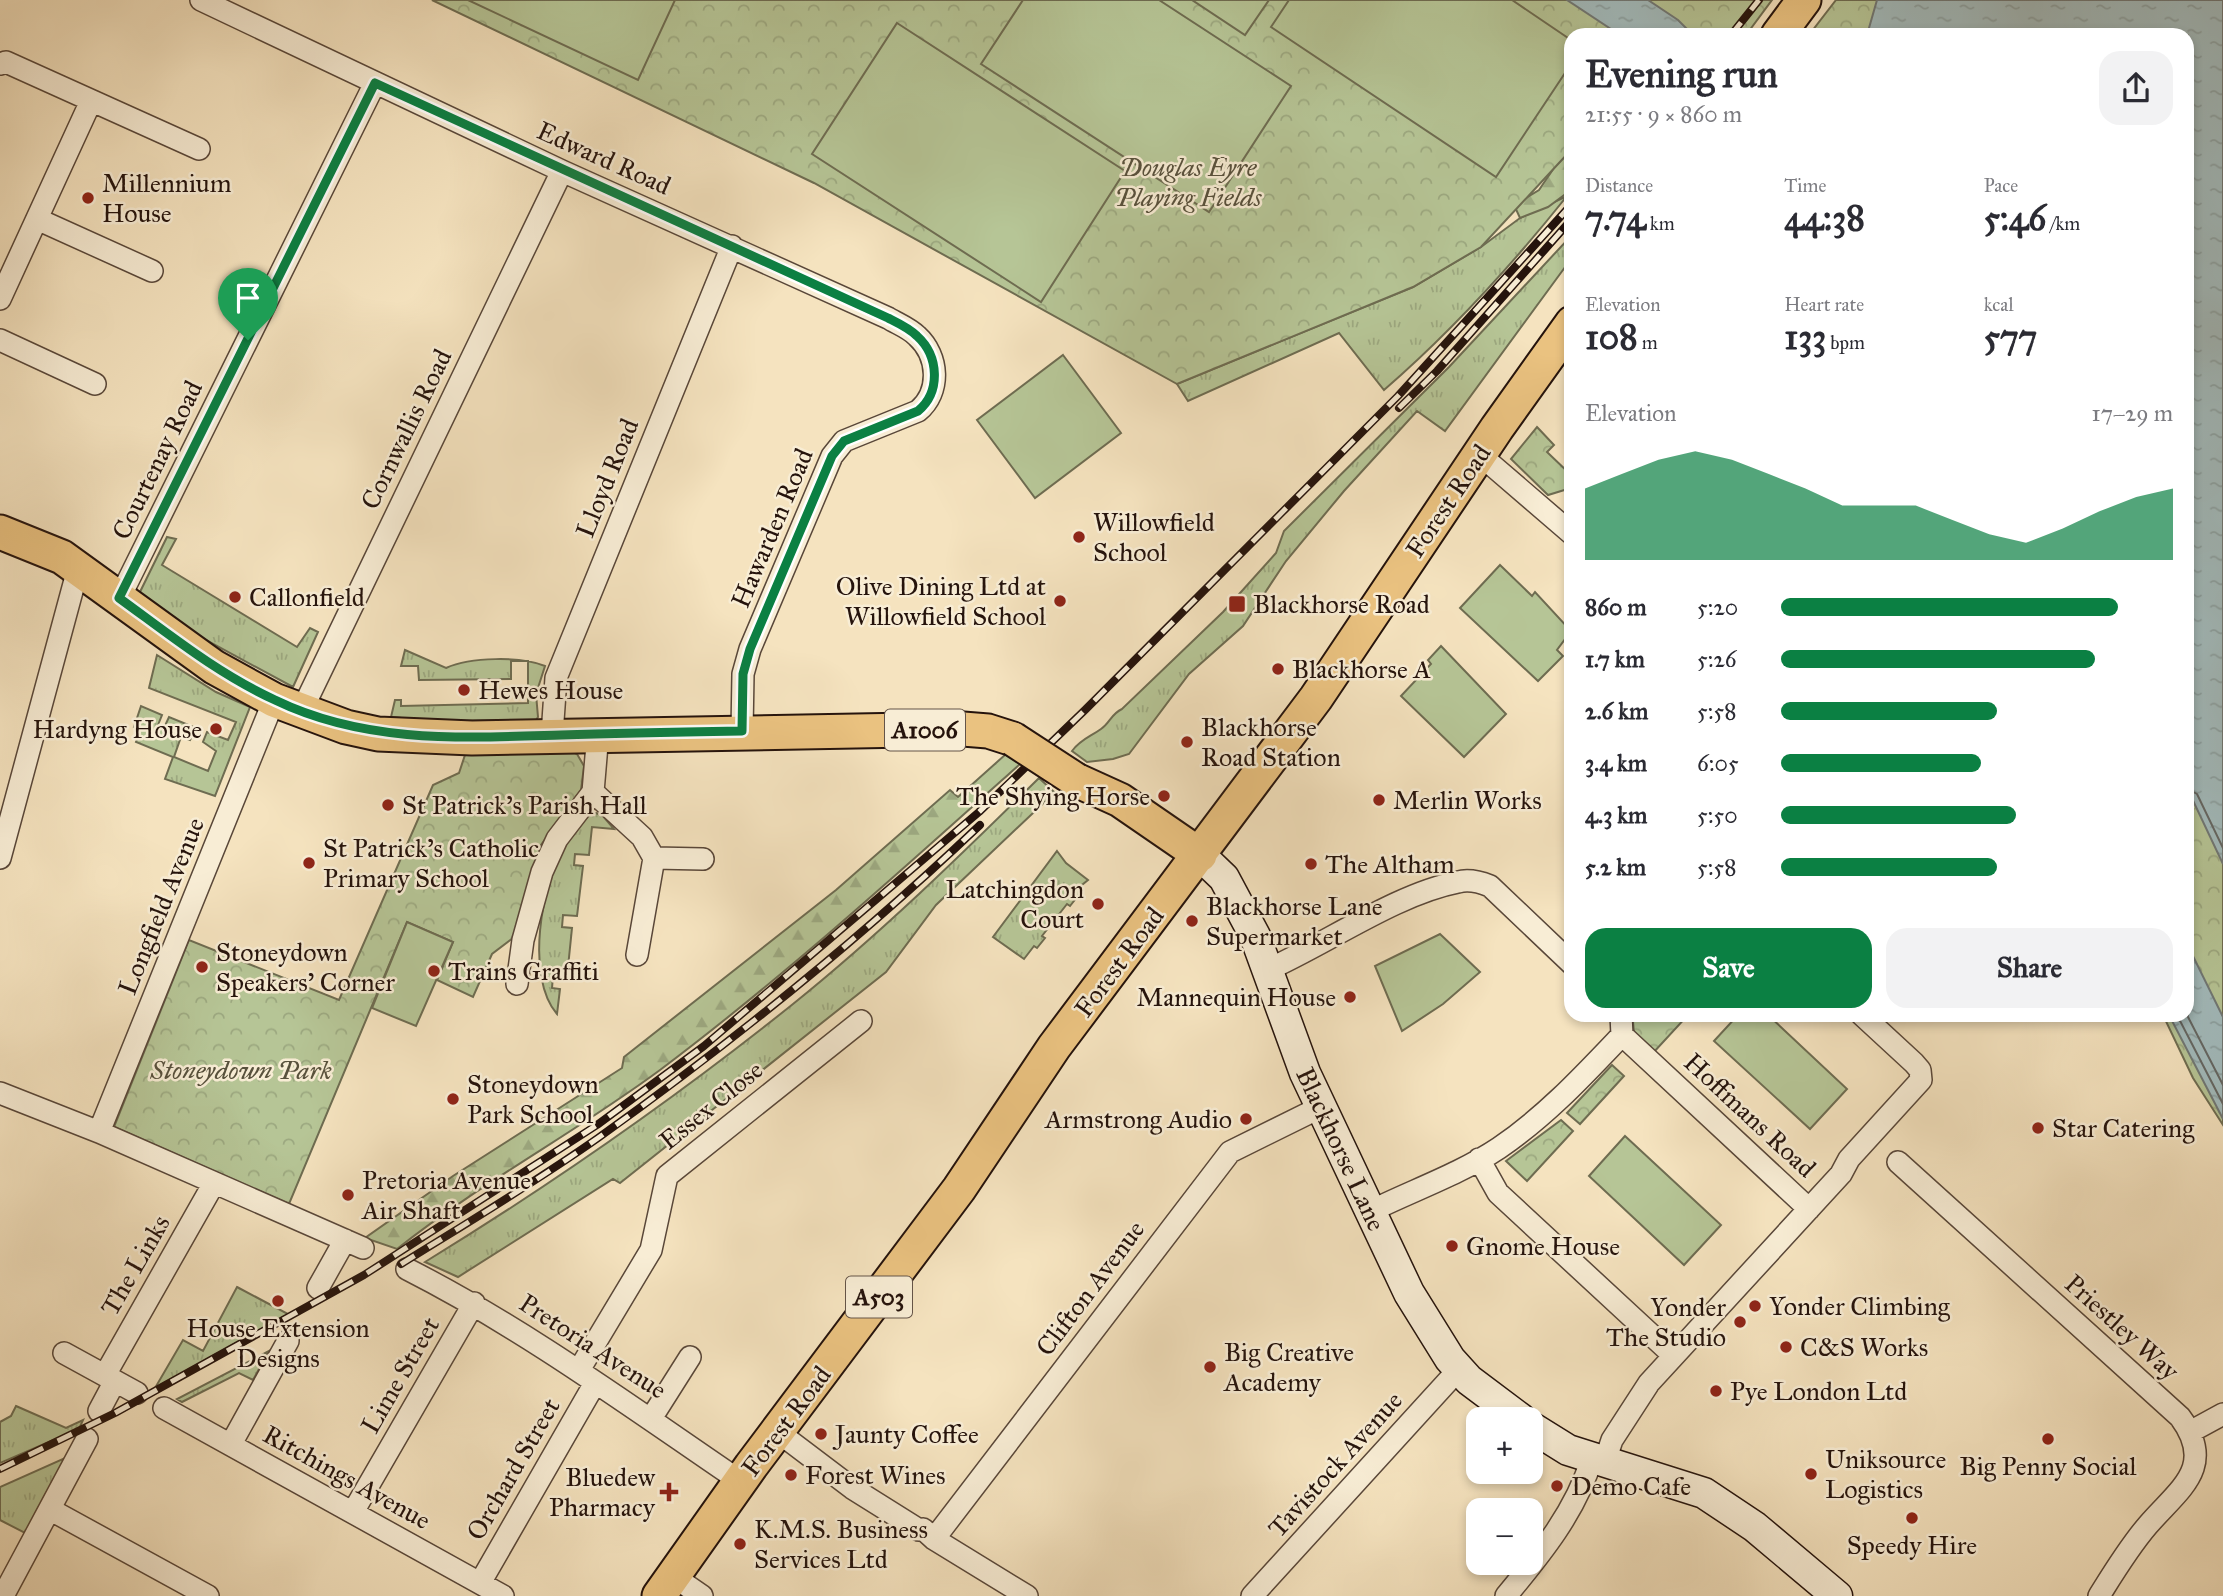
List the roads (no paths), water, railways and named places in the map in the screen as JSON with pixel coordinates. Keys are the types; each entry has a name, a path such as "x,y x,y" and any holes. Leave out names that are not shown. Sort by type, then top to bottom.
{"main road":[{"path":"1783,28 1804,0"},
{"name":"Forest Road","path":"666,1586 740,1481 959,1189 1054,1047 1316,698 1479,454 1564,334"},
{"name":"A1006","path":"0,531 62,557 214,667 288,706 378,734 472,738 742,731 988,731 1013,739 1076,780 1120,800 1200,855"},
{"name":"Blackhorse Lane","path":"1200,855 1228,883 1255,936 1268,970 1271,987 1321,1107 1368,1212 1427,1324 1459,1369 1506,1407"},
{"path":"1543,1434 1568,1450 1678,1483 1714,1499 1755,1527 1837,1596"}],"street":[{"name":"Edward Road","path":"201,0 562,171 888,318 917,335 926,346 936,383 928,403"},
{"path":"0,64 6,62 199,149"},
{"name":"Courtenay Road","path":"119,598 375,83"},
{"path":"0,299 91,101"},
{"name":"Cornwallis Road","path":"288,706 562,171"},
{"path":"37,219 152,271"},
{"name":"Lloyd Road","path":"552,735 556,678 732,246"},
{"path":"0,340 95,384"},
{"name":"Hawarden Road","path":"742,731 743,674 750,649 836,448 856,436 918,411 928,403"},
{"path":"1479,454 1564,527"},
{"path":"0,858 78,569"},
{"name":"Longfield Avenue","path":"99,1132 288,706"},
{"path":"517,984 523,940 542,872 558,839 593,792 598,733"},
{"path":"593,792 642,837 654,858 637,955"},
{"path":"654,858 703,859"},
{"path":"1268,970 1421,894 1460,881 1478,881 1490,886 1564,956"},
{"name":"Essex Close","path":"587,1377 651,1250 667,1177 861,1021"},
{"path":"1506,1596 1544,1551 1649,1383 1841,1174 1849,1159 1921,1080 1920,1070 1914,1063 1870,1022"},
{"path":"1368,1212 1497,1150 1554,1106 1621,1025"},
{"name":"Hoffmans Road","path":"1621,1025 1809,1209"},
{"path":"0,1093 99,1132 354,1244 318,1288"},
{"name":"Clifton Avenue","path":"933,1539 1230,1152 1321,1107"},
{"path":"1479,1159 1498,1193 1674,1355"},
{"name":"Priestley Way","path":"1898,1162 2169,1408 2190,1432"},
{"name":"The Links","path":"99,1411 110,1378 214,1183"},
{"name":"Pretoria Avenue","path":"408,1269 474,1303 652,1417 740,1481"},
{"name":"Lime Street","path":"354,1512 474,1303"},
{"path":"231,1444 288,1341"},
{"path":"64,1353 137,1393"},
{"path":"652,1417 690,1357"},
{"name":"Tavistock Avenue","path":"1252,1596 1459,1369"},
{"name":"Orchard Street","path":"480,1583 587,1377"},
{"name":"Ritchings Avenue","path":"164,1408 503,1596"},
{"path":"2099,1596 2147,1526 2193,1473 2195,1445 2190,1432 2223,1414"},
{"path":"778,1432 852,1488 919,1530 923,1529 933,1539 1027,1596"},
{"path":"3,1596 87,1439"},
{"path":"51,1510 208,1596"},
{"path":"666,1586 702,1596"}],"water":[{"path":"1567,0 1648,0 1686,28 1609,28"},
{"path":"1877,0 2223,0 2223,864 2194,803 2194,28 1869,28"},
{"path":"2194,958 2223,1017 2223,1119 2173,1022 2194,1022"}],"railway":[{"path":"1737,28 1759,0"},
{"path":"0,1469 115,1413 364,1275 597,1125 704,1046 979,812 1085,710 1398,396 1564,213"},
{"path":"1399,408 1437,371 1564,228"},
{"path":"401,1264 574,1155 697,1065 842,949 980,825"}],"place":[{"name":"Millennium House","path":"88,198"},
{"name":"Willowfield School","path":"1079,537"},
{"name":"Callonfield","path":"235,597"},
{"name":"Olive Dining Ltd at Willowfield School","path":"1060,601"},
{"name":"Blackhorse Road","path":"1237,604"},
{"name":"Blackhorse A","path":"1278,669"},
{"name":"Hewes House","path":"464,690"},
{"name":"Hardyng House","path":"216,729"},
{"name":"Blackhorse Road Station","path":"1187,742"},
{"name":"The Shying Horse","path":"1164,796"},
{"name":"Merlin Works","path":"1379,800"},
{"name":"St Patrick's Parish Hall","path":"388,805"},
{"name":"St Patrick's Catholic Primary School","path":"309,863"},
{"name":"The Altham","path":"1311,864"},
{"name":"Latchingdon Court","path":"1098,904"},
{"name":"Blackhorse Lane Supermarket","path":"1192,921"},
{"name":"Stoneydown Speakers' Corner","path":"202,967"},
{"name":"Trains Graffiti","path":"434,971"},
{"name":"Mannequin House","path":"1350,997"},
{"name":"Stoneydown Park School","path":"453,1099"},
{"name":"Armstrong Audio","path":"1246,1119"},
{"name":"Star Catering","path":"2038,1128"},
{"name":"Pretoria Avenue Air Shaft","path":"348,1195"},
{"name":"Gnome House","path":"1452,1246"},
{"name":"House Extension Designs","path":"278,1301"},
{"name":"Yonder Climbing","path":"1755,1306"},
{"name":"Yonder The Studio","path":"1740,1322"},
{"name":"C&S Works","path":"1786,1347"},
{"name":"Big Creative Academy","path":"1210,1367"},
{"name":"Pye London Ltd","path":"1716,1391"},
{"name":"Jaunty Coffee","path":"821,1434"},
{"name":"Big Penny Social","path":"2048,1439"},
{"name":"Uniksource Logistics","path":"1811,1474"},
{"name":"Forest Wines","path":"791,1475"},
{"name":"Demo Cafe","path":"1557,1486"},
{"name":"Bluedew Pharmacy","path":"669,1492"},
{"name":"Speedy Hire","path":"1912,1518"},
{"name":"K.M.S. Business Services Ltd","path":"740,1544"}],"park label":[{"name":"Douglas Eyre Playing Fields","path":"1188,182"},
{"name":"Stoneydown Park","path":"241,1070"}]}
